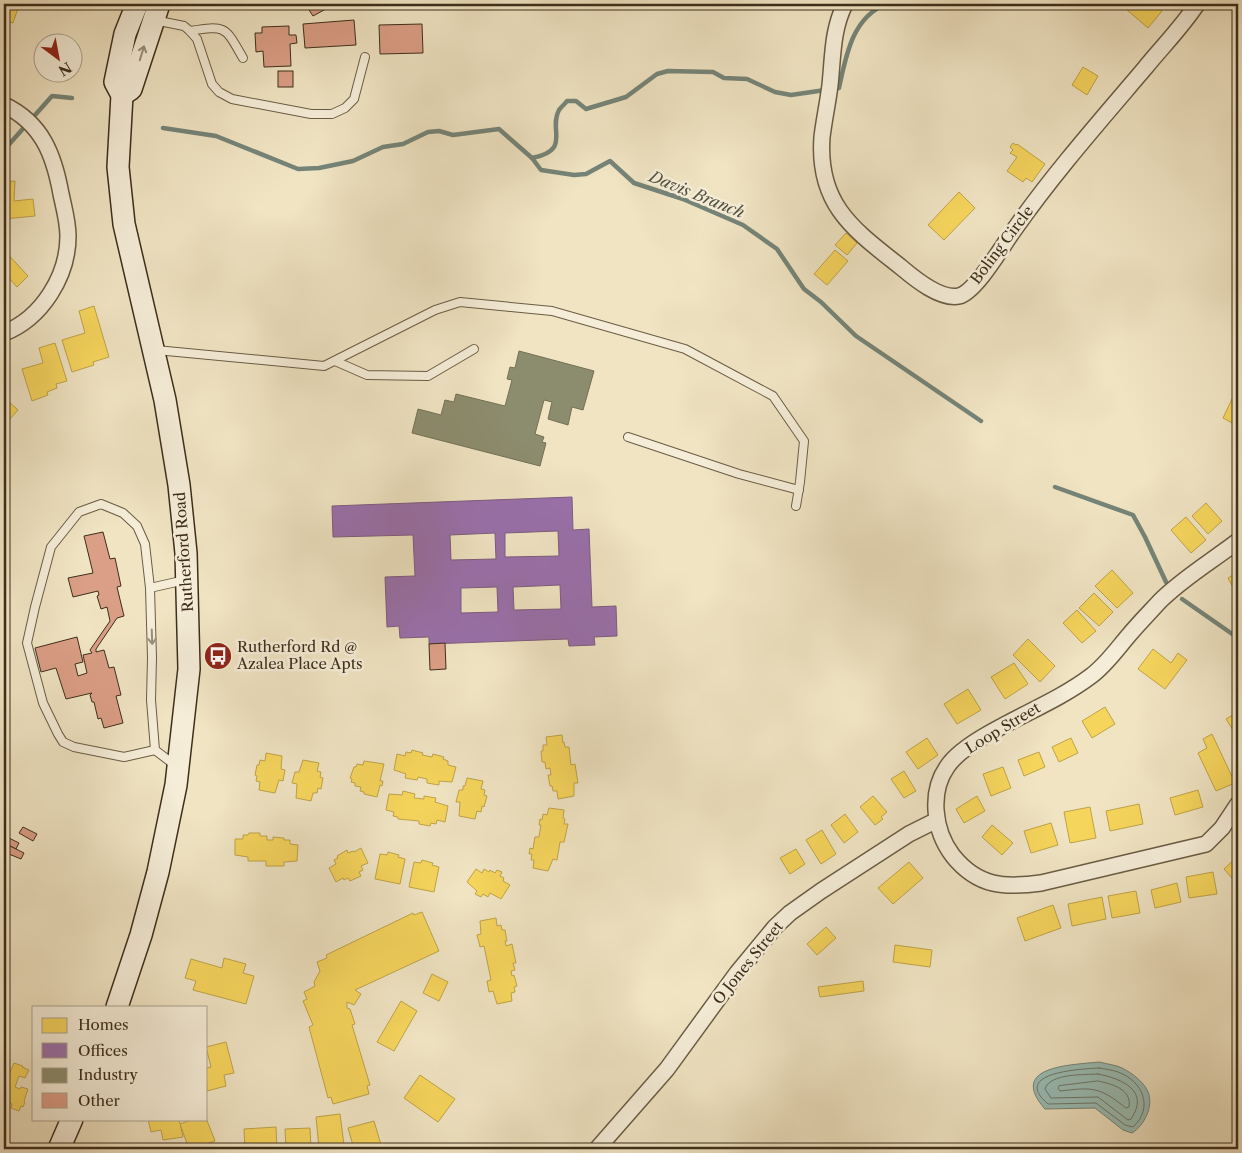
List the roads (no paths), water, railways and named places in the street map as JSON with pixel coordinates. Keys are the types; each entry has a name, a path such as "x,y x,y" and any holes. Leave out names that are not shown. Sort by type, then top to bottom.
{"street":[{"name":"Rutherford Road","path":"117,1006 141,935 158,872 176,785 189,669 187,580 179,485 165,400 128,243 120,196 118,167 122,95 114,82 125,34 137,4"},
{"name":"Boling Circle","path":"845,4 837,22 833,43 822,138 827,187 835,205 850,224 906,271 929,288 945,295 958,296 973,286 1023,216 1197,4"},
{"path":"122,95 131,89 157,12"},
{"path":"4,105 20,115 35,128 52,155 68,235 67,248 60,275 41,306 27,319 4,333"},
{"name":"Loop Street","path":"1238,541 1161,600 1108,661 1091,676 1064,693 981,738 952,761 940,778 936,789 935,802 937,820 944,842 965,870 993,884 1024,886 1206,844 1222,828 1238,804"},
{"name":"O Jones Street","path":"597,1149 667,1069 737,972 775,926 790,912 821,891 910,834 937,820"},
{"path":"59,1149 72,1120"}],"lane":[{"path":"157,12 190,30 197,39 212,84 219,92 232,99 311,114 332,114 345,108 354,99 365,57"},
{"path":"190,30 220,28 228,32 244,58"},
{"path":"154,350 324,366 435,310 460,302 561,314 685,349 773,396 804,441 796,506"},
{"path":"335,361 367,375 428,376 474,349"},
{"path":"628,436 739,474 799,490"},
{"path":"155,750 124,757 74,747 63,742 43,703 27,643 51,547 79,512 101,504 123,513 137,526 145,544 150,588 151,700 155,750 178,768"},
{"path":"150,588 187,580"}],"water":[{"path":"1099,1062 1126,1070 1141,1081 1148,1092 1150,1103 1147,1115 1140,1126 1132,1133 1123,1130 1095,1108 1045,1109 1035,1095 1033,1084 1038,1076 1047,1070"}],"waterway":[{"path":"532,158 552,150 556,138 556,117 567,101 576,101 586,109 626,97 657,74 668,71 713,72 724,78 747,79 775,92 791,95 839,88 848,51 858,28 875,10 886,4"},
{"name":"Davis Branch","path":"4,150 52,96 72,98"},
{"name":"Davis Branch","path":"163,128 216,136 298,169 319,168 353,161 383,147 403,144 428,132 439,131 453,135 499,129 532,158 541,170 574,175 586,174 610,161 634,183 683,199 743,225 777,249 804,289 821,302 856,336 981,421"},
{"name":"Davis Branch","path":"1055,487 1133,515 1166,582"},
{"name":"Davis Branch","path":"1182,599 1238,638"}],"place":[{"name":"Rutherford Rd @ Azalea Place Apts","path":"218,656"}]}
